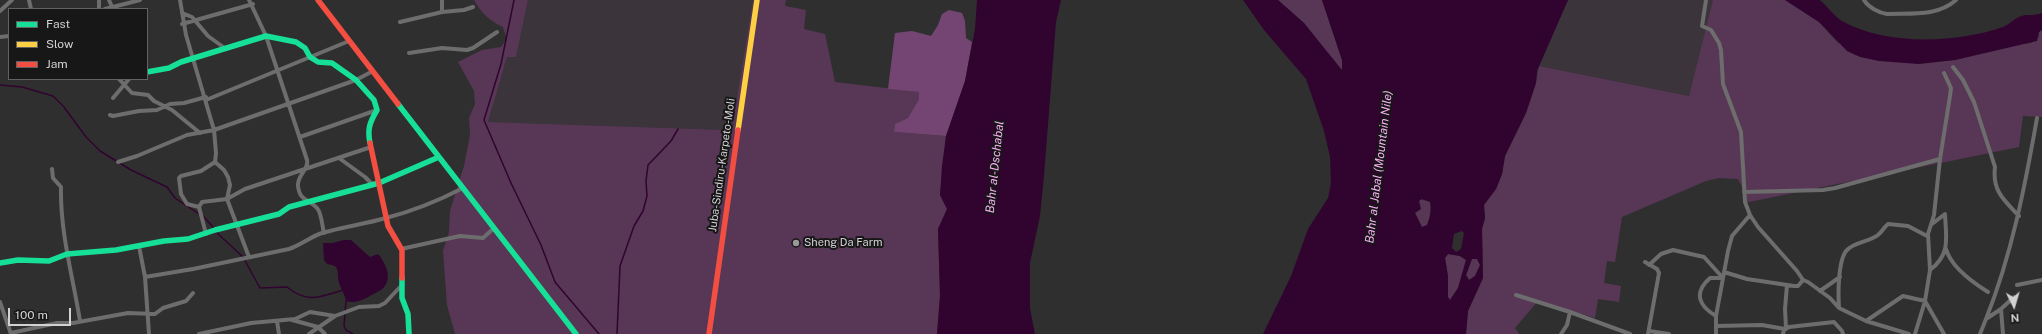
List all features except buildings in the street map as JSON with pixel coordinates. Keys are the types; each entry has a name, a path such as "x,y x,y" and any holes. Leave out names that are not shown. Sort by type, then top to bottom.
{"street":[{"path":"0,11 12,0"},
{"path":"109,0 113,8 140,0"},
{"path":"180,0 183,24 206,98 214,130 216,153 215,162"},
{"path":"249,0 266,36 308,164 298,179 301,197 318,209 324,233"},
{"path":"318,0 576,334"},
{"path":"442,0 442,12"},
{"name":"Juba-Sindiru-Karpeto-Moli","path":"709,334 757,0"},
{"path":"1706,0 1702,26 1710,30 1719,42 1721,50 1723,84 1741,132 1744,192 1750,215 1767,238 1797,271 1803,280 1820,291 1839,308 1866,321 1909,334"},
{"path":"1864,0 1867,4 1880,12 1887,14 1928,13 1945,8 1956,0"},
{"path":"183,24 252,4"},
{"path":"400,22 442,12 464,10 473,7"},
{"path":"182,13 196,21 208,36 226,49"},
{"path":"410,53 442,48 467,50 473,48 497,32"},
{"path":"148,72 169,68 181,62 266,36 296,42 306,48 310,56 318,62 332,63 356,80 374,100 377,110 369,124 368,133 386,218 390,231 401,249 402,298 408,314 409,334"},
{"path":"110,115 115,116 145,110 157,110 170,104 184,103 206,98 350,41"},
{"path":"1953,67 1974,102 1995,167 1994,177 1998,192 2019,216"},
{"path":"118,162 137,156 178,138 214,130 289,104 356,80 373,71"},
{"path":"1916,334 1930,270 1927,236 1932,224 1951,88 1944,73"},
{"path":"120,80 132,93 148,95 154,101 165,106 200,133"},
{"path":"113,98 128,80"},
{"path":"300,137 377,110"},
{"path":"1980,334 1998,291 2019,216 2037,118"},
{"path":"199,207 202,202 227,199 245,189 371,147"},
{"path":"0,263 18,260 49,261 67,254 96,252 164,241 188,240 238,224 279,214 289,207 373,185 439,157"},
{"path":"338,158 373,185"},
{"path":"1744,192 1823,190 1835,188 1940,159"},
{"path":"215,162 224,170 228,177 230,185 227,199 238,224 249,257"},
{"path":"199,207 187,204 184,200 179,187 179,178 181,176 201,171 215,162"},
{"path":"52,169 54,178 61,188 61,207 67,254 80,321"},
{"path":"145,277 193,269 289,248 311,237 386,218 439,200 463,188"},
{"path":"199,207 203,216 206,234"},
{"path":"1932,224 1945,214 1946,249 1948,258 1976,285 1988,292"},
{"path":"1716,334 1716,316 1732,236 1750,215"},
{"path":"1839,308 1838,283 1842,259 1846,251 1878,235 1888,224 1908,226 1927,236"},
{"path":"401,249 460,236 484,238 494,228"},
{"path":"139,246 145,277 149,334"},
{"path":"1930,270 1939,263 1946,249"},
{"path":"1669,334 1649,332 1659,273 1657,269 1647,264 1661,254 1673,250 1704,257 1723,278"},
{"path":"1724,272 1747,278 1787,285 1798,286 1803,280"},
{"path":"1820,291 1840,277"},
{"path":"1716,316 1702,304 1700,300 1700,292 1702,284 1710,278 1723,278"},
{"path":"2017,285 2042,280"},
{"path":"1783,334 1786,328 1785,309 1787,285"},
{"path":"309,334 335,316 359,307 383,305 401,286"},
{"path":"0,302 11,333 57,323 73,324 80,321 128,313 148,315 155,314 163,308 186,301 193,292"},
{"path":"1516,295 1570,312 1630,334"},
{"path":"1866,321 1888,304 1903,296 1924,302 1944,334"},
{"path":"1986,319 2001,309 2014,297"},
{"path":"2001,309 2003,334"},
{"path":"292,320 310,312 335,316"},
{"path":"1560,334 1567,325 1570,312"},
{"path":"199,334 251,323 292,320 318,327 325,334"},
{"path":"276,321 279,334"},
{"path":"1716,326 1762,325 1786,328 1834,322 1843,334"}],"shaded area":[{"path":"474,0 528,0 516,57 507,57 488,122 726,130 732,128 753,0 786,0 785,6 806,10 804,29 825,34 835,82 919,92 919,99 908,119 895,124 894,132 946,136 940,195 947,209 938,229 940,296 937,334 455,334 447,305 443,251 449,232 450,211 464,166 470,135 469,118 475,104 474,91 458,62 482,50 501,47 507,39 503,27 486,16"},
{"path":"528,0 753,0 732,128 726,130 488,122 507,57 516,57"},
{"path":"1278,0 1322,0 1342,60 1342,70 1304,23"},
{"path":"1568,0 1713,0 1689,96 1539,66"},
{"path":"1713,0 1785,0 1819,22 1838,43 1918,64 1955,60 2012,45 2031,43 2039,37 2039,32 2042,30 2042,117 2023,116 2019,147 1744,203 1742,187 1738,179 1719,178 1706,181 1622,217 1615,262 1607,261 1604,283 1621,286 1619,302 1598,299 1595,318 1538,301 1515,328 1519,334 1466,334 1468,311 1483,278 1482,229 1485,218 1484,205 1496,189 1502,174 1505,156 1526,113 1536,83 1539,66 1689,96"},
{"path":"949,10 962,13 965,21 966,38 972,42 965,81 946,136 894,132 895,124 908,118 919,99 919,92 888,89 895,33 912,31 931,36 938,25 942,14"},
{"path":"1420,199 1430,202 1428,222 1427,225 1422,227 1415,213"},
{"path":"1448,254 1460,256 1466,260 1458,288 1450,300 1448,297 1448,276 1445,258"},
{"path":"1472,259 1477,259 1480,265 1475,276 1469,280 1466,275"}],"water":[{"name":"Bahr al-Dschabal","path":"977,0 1061,0 1056,22 1040,216 1030,263 1030,308 1035,334 937,334 940,296 938,229 947,209 940,195 942,166 946,136 965,81 975,29"},
{"name":"Bahr al Jabal (Mountain Nile)","path":"1243,0 1278,0 1304,23 1342,70 1342,60 1322,0 1568,0 1537,71 1536,83 1526,113 1505,156 1502,174 1496,189 1484,205 1485,218 1482,229 1483,278 1468,311 1466,334 1263,334 1291,276 1308,229 1328,198 1331,183 1330,157 1324,131 1306,79 1264,30","holes":["1422,199 1430,202 1431,205 1427,225 1422,227 1415,213 1421,209 1419,201","1462,231 1464,233 1461,249 1456,252 1452,248 1454,234","1448,254 1460,256 1466,260 1458,288 1450,300 1448,297 1448,276 1445,258","1472,259 1477,259 1480,265 1475,276 1469,280 1466,275"]},
{"path":"1785,0 1820,0 1836,17 1842,21 1879,35 1900,38 1943,39 1965,36 2003,27 2021,16 2042,13 2042,30 2039,32 2037,41 1955,60 1918,64 1879,61 1860,57 1847,51 1819,22"},
{"path":"351,240 370,257 378,254 384,262 388,277 385,286 381,290 355,302 346,301 339,283 337,268 327,264 324,260 323,243 332,243"}],"waterway":[{"path":"514,0 501,64 484,120 511,183 541,245 555,282 599,334"},
{"path":"0,85 22,87 53,96 64,107 86,137 100,151 131,170 167,187 175,198 199,214"},
{"path":"617,334 620,266 634,226 643,211 647,196 646,181 648,165 671,141 678,129"},
{"path":"203,216 214,228"},
{"path":"215,231 243,257 260,288 287,287 301,296 314,298 343,290"},
{"path":"346,301 344,326 346,330 353,334"}],"traffic: fast":[{"path":"148,72 169,68 181,62 266,36 296,42 305,48 310,57 318,62 332,63 356,80 374,100 377,110 370,126 370,143"},
{"path":"398,104 576,334"},
{"path":"0,263 18,260 49,261 67,254 116,250 164,241 188,239 215,230 279,214 289,207 379,183 439,157"},
{"path":"402,278 402,298 408,314 409,334"}],"traffic: slow":[{"path":"738,130 757,0"}],"traffic: jam":[{"path":"318,0 398,104"},
{"path":"709,334 738,130"},
{"path":"370,143 388,226 402,250 402,278"}],"place":[{"name":"Sheng Da Farm","path":"796,243"}]}
